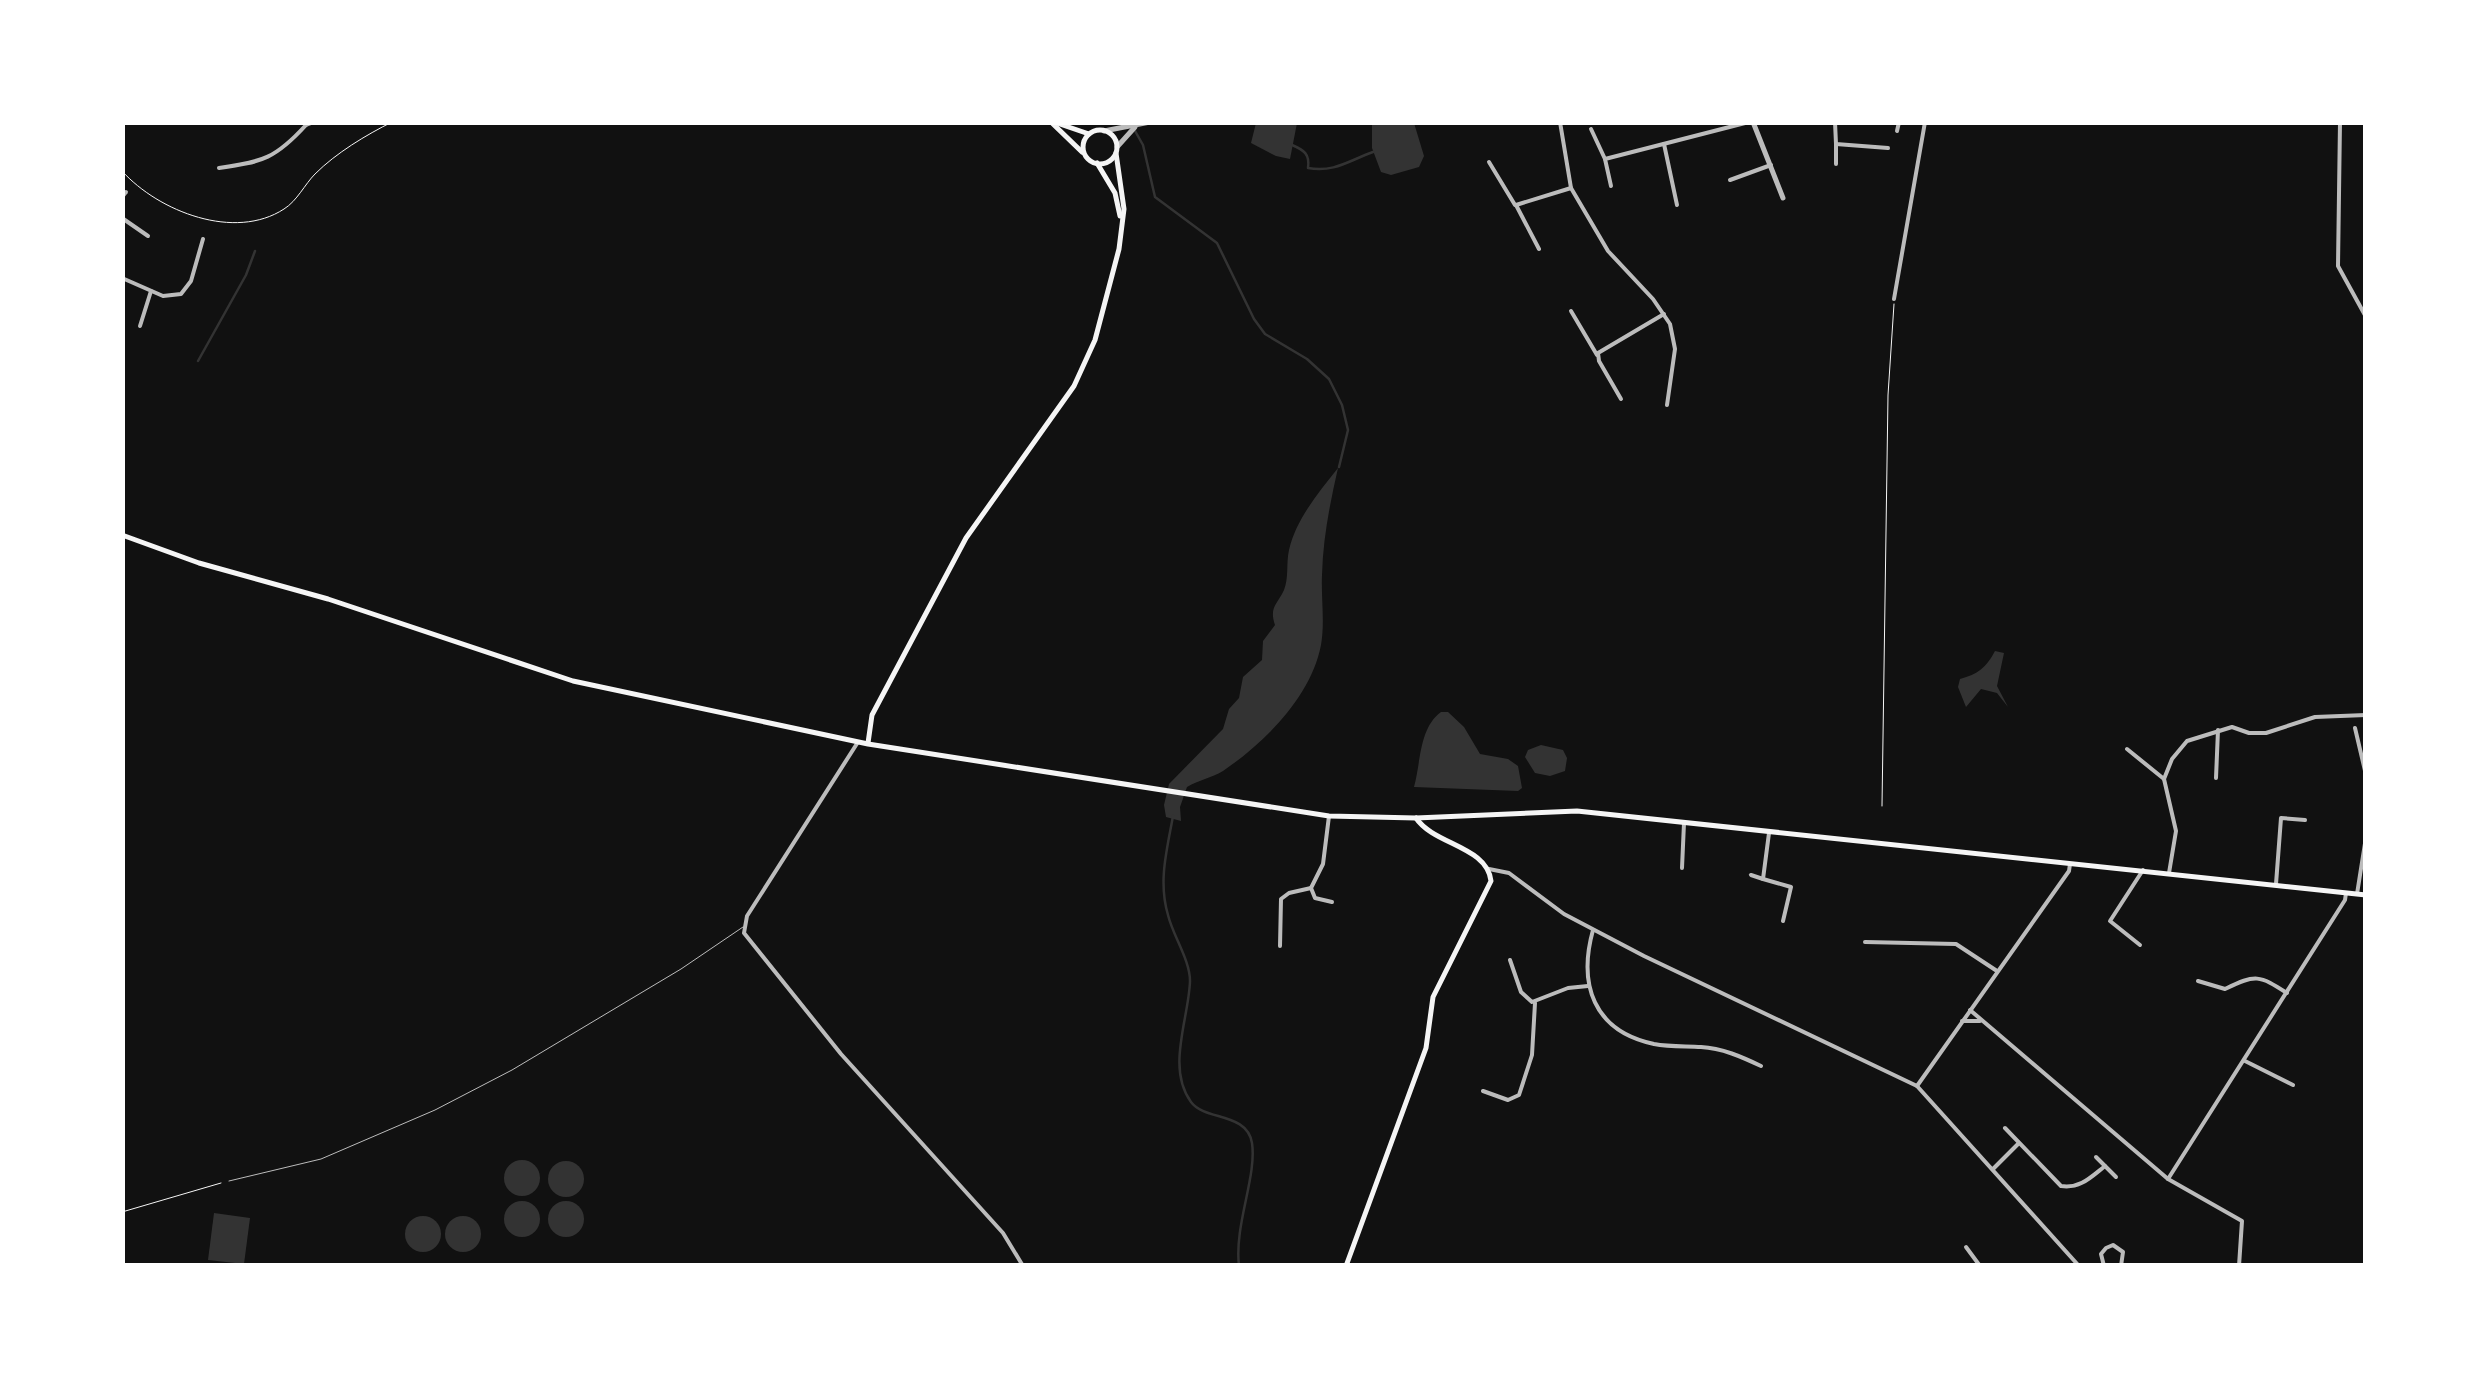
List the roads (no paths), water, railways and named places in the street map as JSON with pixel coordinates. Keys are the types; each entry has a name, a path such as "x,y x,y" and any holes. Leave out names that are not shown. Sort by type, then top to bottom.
{"main road":[{"path":"868,744 872,715 966,538 1074,386 1095,340 1122,224 1123,192 1115,139 1104,131 1090,134 1052,122"},
{"path":"1052,122 1097,163 1115,193 1122,224"},
{"path":"1085,154 1084,142 1090,134"},
{"path":"1097,163 1108,162 1116,150"},
{"path":"122,535 573,681 868,744 1329,816 1416,818 1547,810 1684,820 2366,895"},
{"path":"1346,1266 1426,1048 1433,997 1491,881 1483,862 1428,831 1416,818"}],"street":[{"path":"219,168 274,156 284,150 305,124 314,122"},
{"path":"1560,122 1570,188 1608,251 1664,314 1675,342 1668,405"},
{"path":"1605,159 1751,122 1782,198"},
{"path":"1835,122 1836,164"},
{"path":"1897,131 1899,122"},
{"path":"1894,299 1925,122"},
{"path":"2340,122 2338,266 2366,317"},
{"path":"1104,131 1148,123"},
{"path":"1591,129 1605,159 1610,186"},
{"path":"1116,150 1125,130"},
{"path":"1664,144 1677,205"},
{"path":"1836,144 1888,148"},
{"path":"1489,162 1539,249"},
{"path":"1730,180 1771,165"},
{"path":"1516,205 1570,188"},
{"path":"122,218 148,236"},
{"path":"122,278 172,297 187,288 203,240"},
{"path":"140,326 152,292"},
{"path":"1571,311 1621,399"},
{"path":"1597,355 1664,314"},
{"path":"2169,873 2176,831 2164,779 2172,759 2187,741 2232,726 2266,734 2316,716 2366,715"},
{"path":"2356,728 2366,776"},
{"path":"2216,778 2218,730"},
{"path":"858,742 747,916 744,930 840,1054 936,1156 1002,1233 1023,1266"},
{"path":"2127,749 2164,779"},
{"path":"1329,816 1323,864 1311,888 1315,898 1332,902"},
{"path":"2276,884 2280,818 2306,820"},
{"path":"1682,868 1684,820"},
{"path":"1764,878 1769,830"},
{"path":"2356,894 2365,838"},
{"path":"1917,1086 2069,871 2070,862"},
{"path":"1489,870 1508,873 1593,930 1917,1086 2079,1266"},
{"path":"2140,944 2110,922 2143,870"},
{"path":"1752,875 1791,888 1783,921"},
{"path":"1280,946 1280,899 1311,888"},
{"path":"2168,1179 2345,900 2346,892"},
{"path":"1593,930 1585,968 1588,986 1605,1015 1633,1037 1654,1044 1729,1052 1761,1066"},
{"path":"1865,942 1956,944 1997,971"},
{"path":"1510,960 1521,992 1535,1003"},
{"path":"2198,981 2225,988 2249,977 2263,978 2287,993"},
{"path":"1535,1003 1568,988 1588,986"},
{"path":"1483,1091 1508,1100 1519,1096 1532,1054 1535,1003"},
{"path":"1970,1010 2168,1179 2242,1221 2239,1266"},
{"path":"1962,1021 1980,1020"},
{"path":"2245,1061 2294,1085"},
{"path":"2006,1128 2061,1186 2072,1188 2105,1166"},
{"path":"1993,1168 2019,1143"},
{"path":"2096,1157 2116,1177"},
{"path":"2104,1266 2101,1254 2109,1246 2117,1246 2123,1252 2123,1265"},
{"path":"1966,1247 1980,1266"},
{"path":"2067,1266 2074,1260"}],"lane":[{"path":"229,1181 320,1159 435,1110 526,1062 744,930"}],"waterway":[{"path":"1130,122 1143,145 1155,197 1217,243 1265,334 1307,359 1329,379 1342,405 1348,430 1339,467"},
{"path":"1292,145 1305,153 1308,168 1317,169 1334,167 1373,152"},
{"path":"198,361 246,275 255,251"},
{"path":"1173,816 1164,890 1168,915 1190,981 1180,1074 1184,1089 1197,1108 1242,1126 1252,1143 1239,1266"}]}
